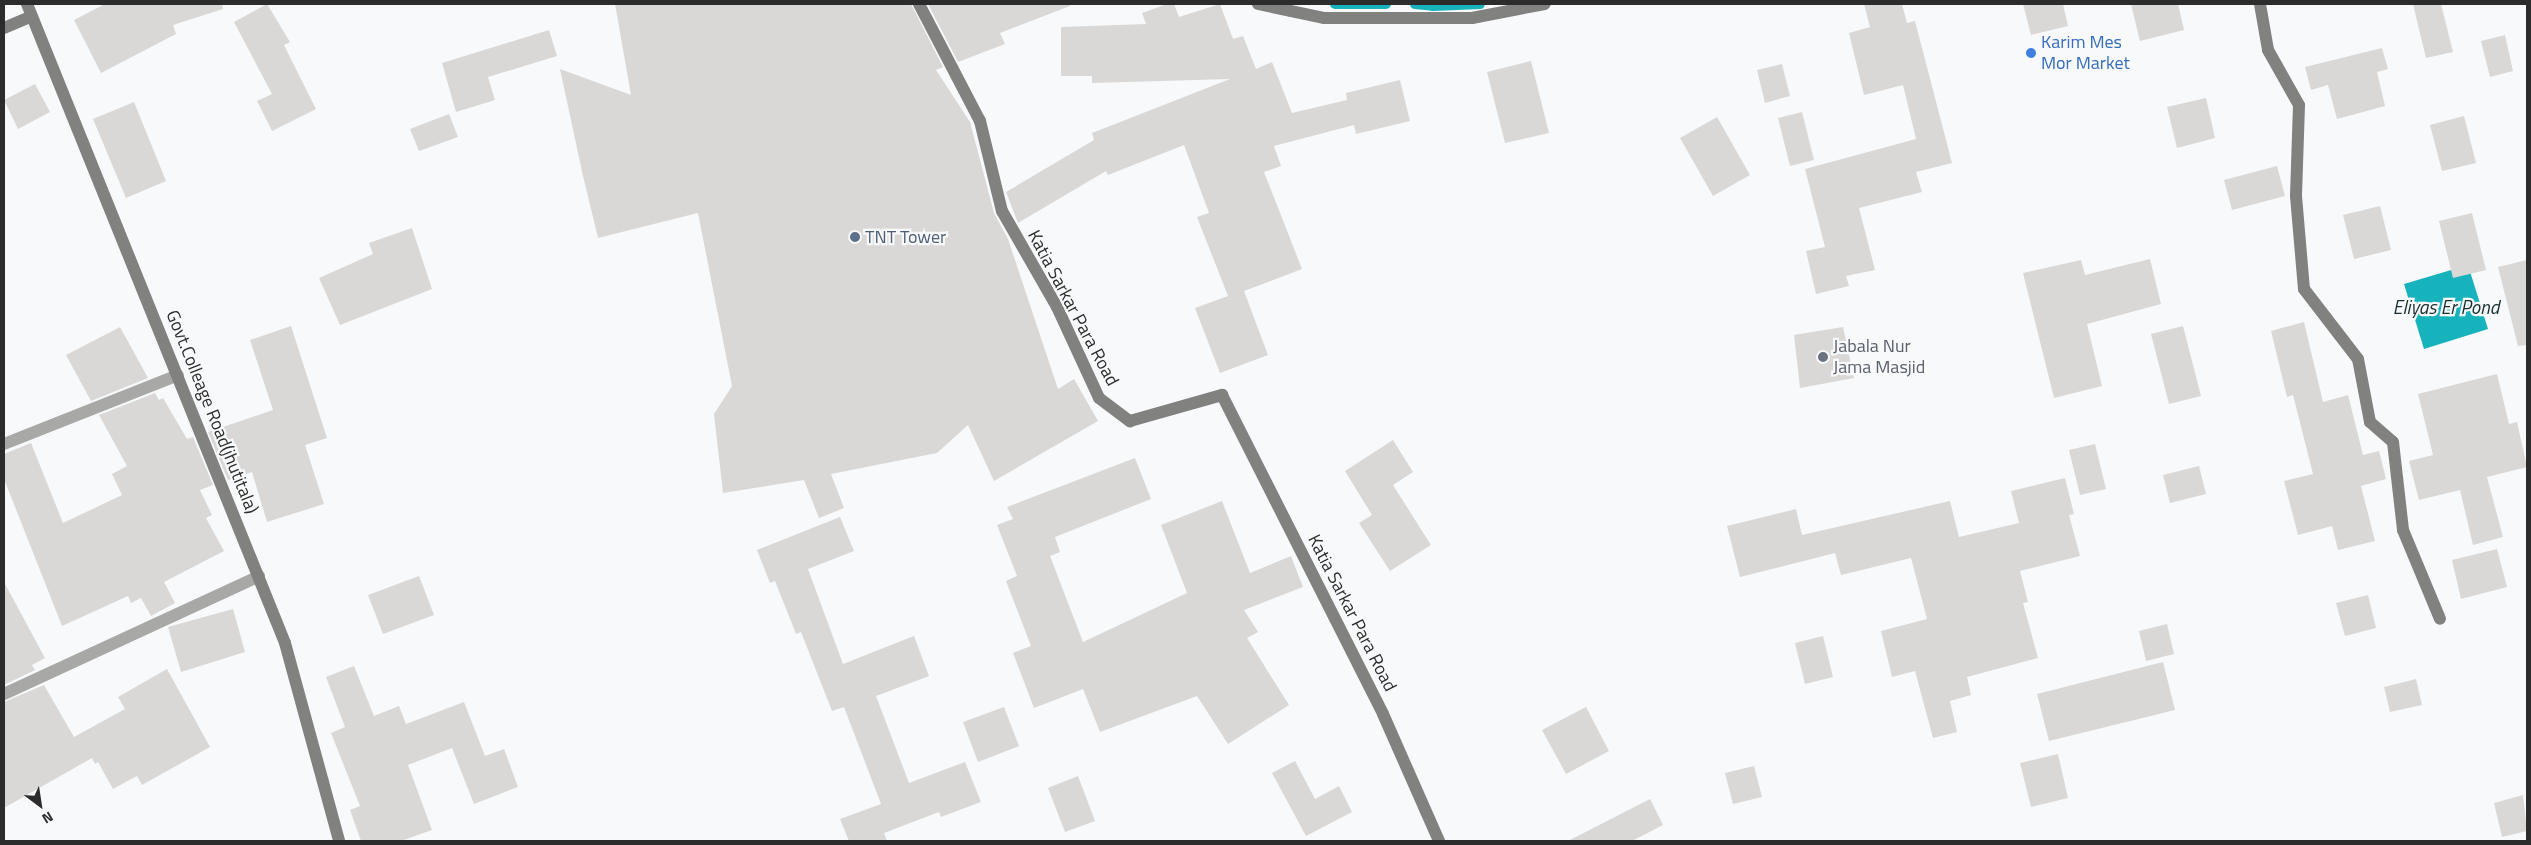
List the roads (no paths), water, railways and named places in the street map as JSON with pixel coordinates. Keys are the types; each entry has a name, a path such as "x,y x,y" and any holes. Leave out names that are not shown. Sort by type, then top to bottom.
{"street":[{"name":"Govt.Colleage Road(jhutitala)","path":"27,4 286,643 339,841"},
{"name":"Katia Sarkar Para Road","path":"919,4 980,121 1002,211 1057,307 1099,398 1130,421 1222,395 1383,714 1439,841"},
{"path":"1258,4 1324,18 1472,18 1545,4"},
{"path":"2260,4 2268,50 2299,105 2296,196 2304,289 2358,359 2370,422 2394,442 2403,530 2440,619"},
{"path":"4,28 32,16"},
{"path":"4,444 178,375"},
{"path":"4,694 259,576"}],"water":[{"name":"Eliyas Er Pond","path":"2468,265 2488,329 2424,349 2404,284"}],"waterway":[{"path":"1335,4 1386,4"},
{"path":"1415,4 1433,6 1480,4"}],"place":[{"name":"Karim Mes Mor Market","path":"2031,53"},
{"name":"TNT Tower","path":"855,237"},
{"name":"Jabala Nur Jama Masjid","path":"1823,357"}]}
